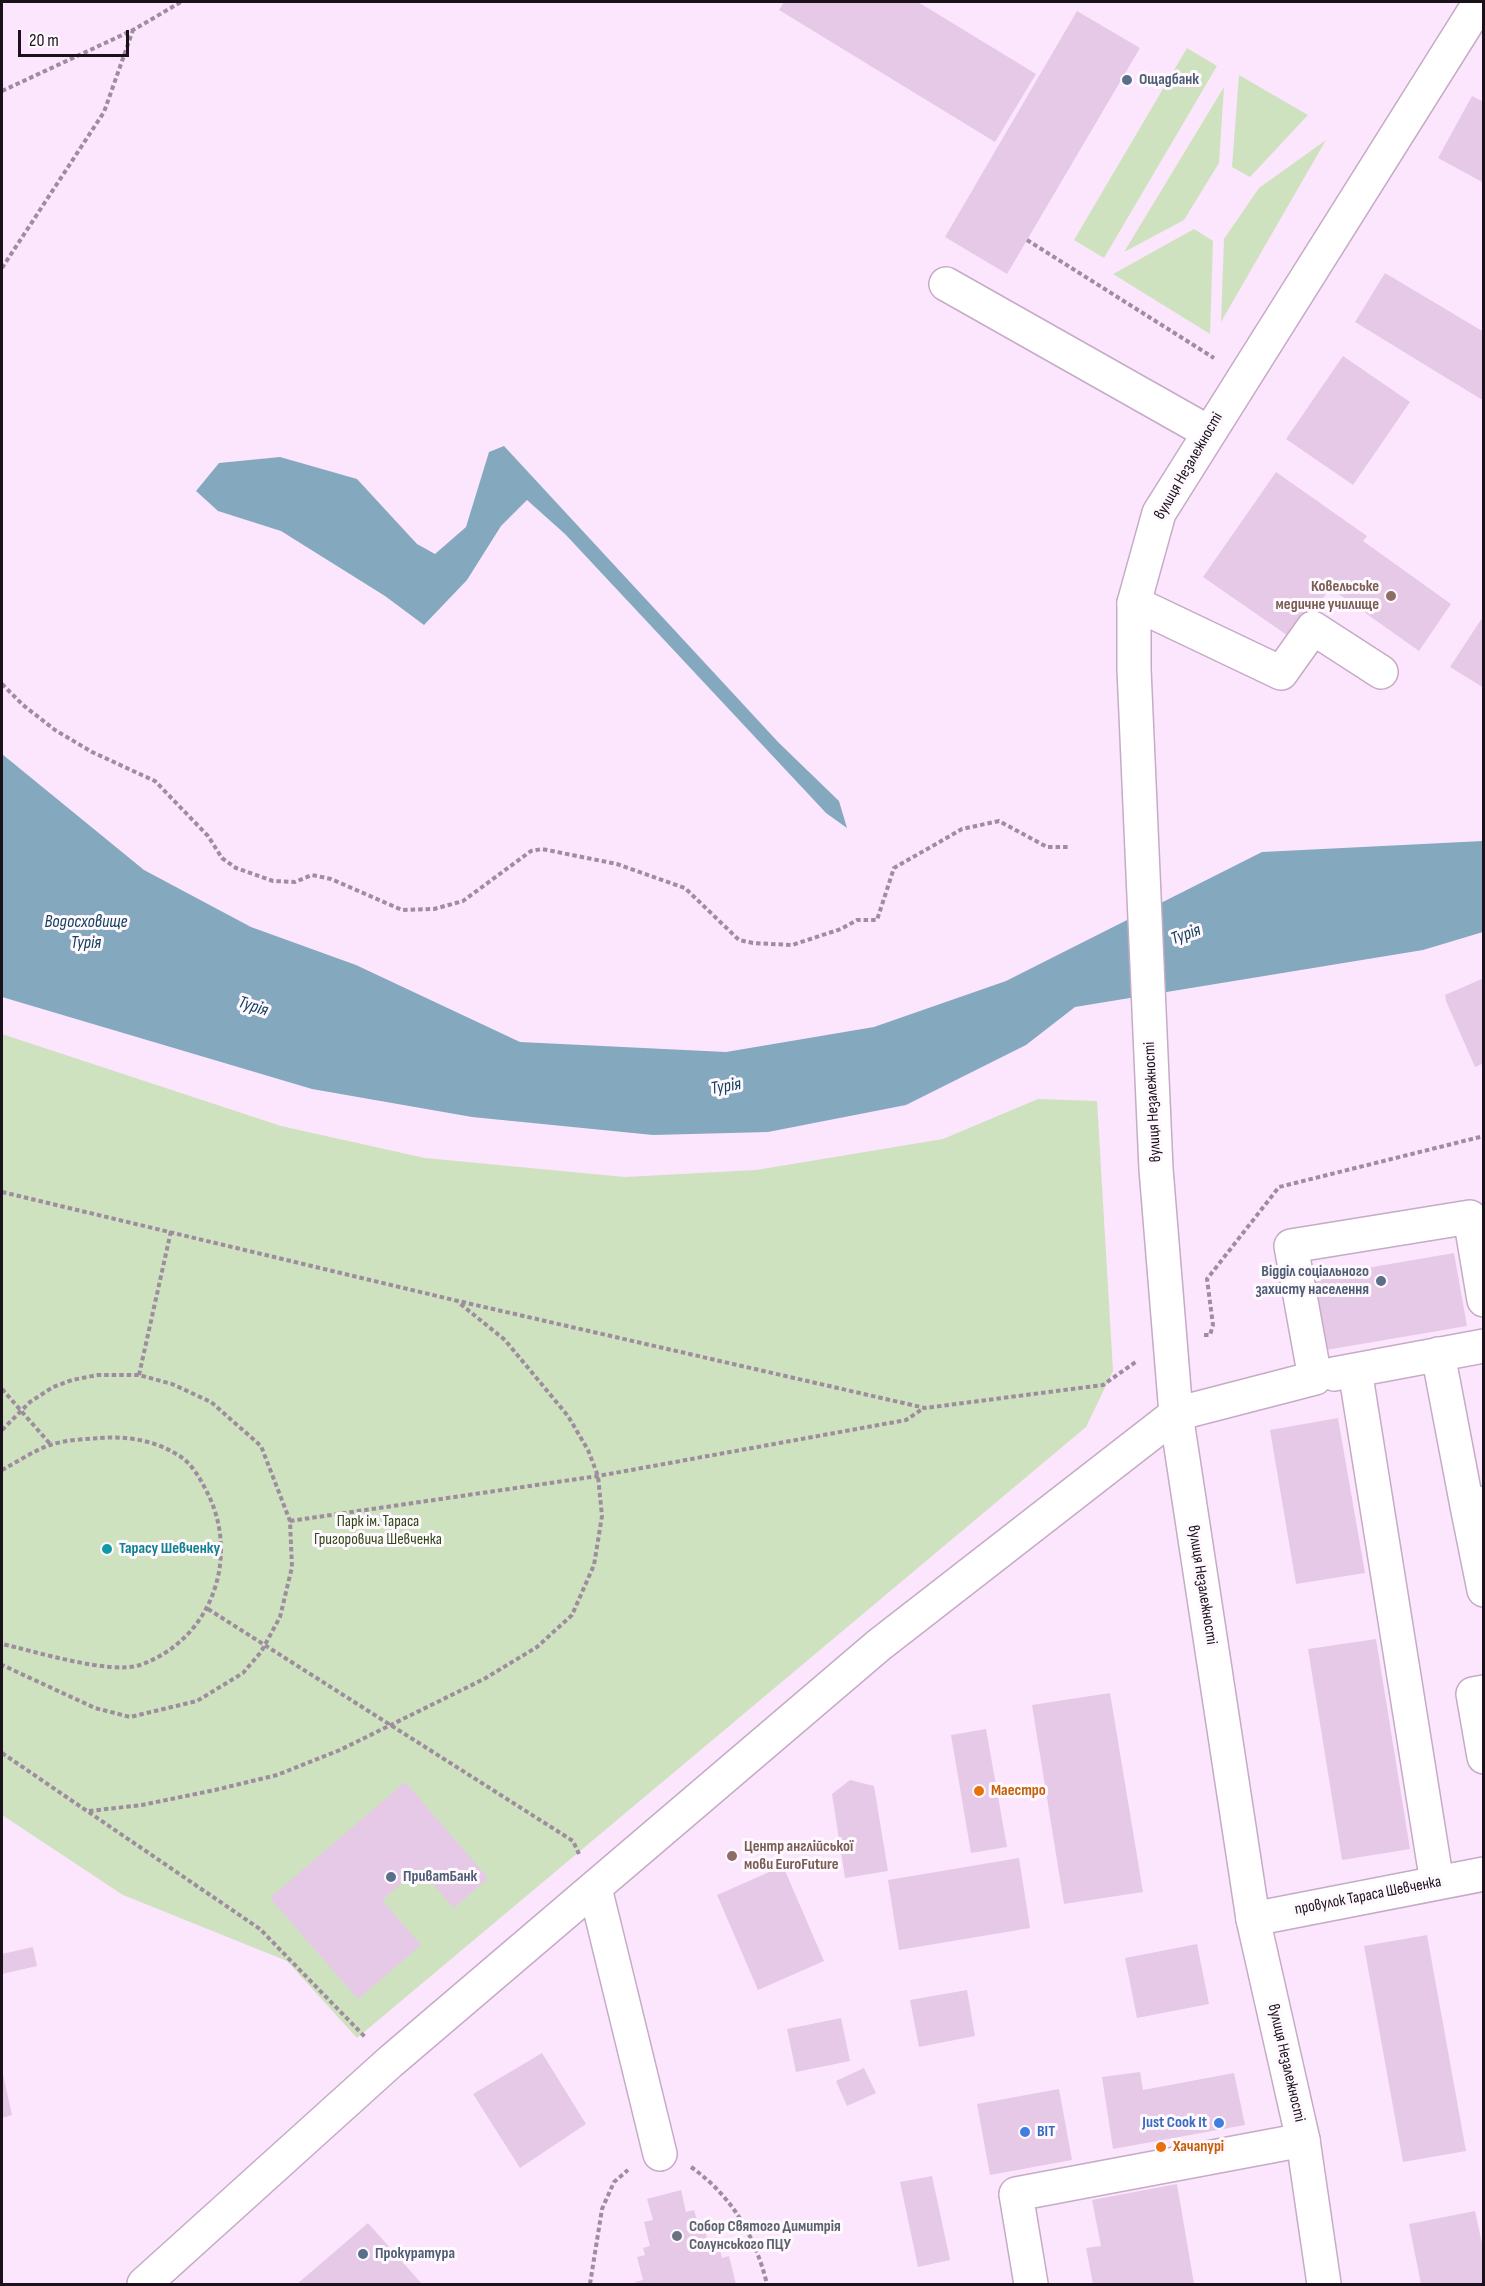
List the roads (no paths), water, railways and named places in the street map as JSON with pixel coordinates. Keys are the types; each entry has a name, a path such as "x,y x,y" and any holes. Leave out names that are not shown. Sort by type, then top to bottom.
{"main road":[{"name":"вулиця Незалежності","path":"1324,2284 1303,2140 1253,1919 1176,1414 1168,1341 1156,1169 1134,669 1134,603 1159,513 1480,2"},
{"path":"946,284 1208,432"},
{"path":"1134,603 1281,673 1313,628 1382,672"},
{"path":"1315,1378 1291,1246 1470,1217 1484,1299"},
{"path":"144,2284 390,2062 879,1645 1176,1414 1315,1378 1484,1346"},
{"path":"1438,1354 1475,1504 1484,1590"},
{"path":"1355,1370 1437,1883"},
{"path":"1484,1692 1473,1694 1484,1757"},
{"name":"провулок Тараса Шевченка","path":"1253,1919 1484,1874"},
{"path":"595,1887 660,2154"},
{"path":"1030,2284 1016,2194 1303,2140"}],"water":[{"path":"504,446 779,743 839,801 847,828 826,813 565,534 527,500 501,526 467,580 424,625 385,596 281,531 218,511 196,491 219,463 280,457 357,479 417,544 435,554 466,527 489,452"},
{"name":"Водосховище Турія","path":"2,754 144,870 251,927 356,965 520,1042 726,1052 874,1027 1006,981 1262,852 1483,841 1483,932 1423,950 1075,1007 1026,1045 906,1105 768,1132 653,1135 472,1117 312,1089 2,997"}],"place":[{"name":"Ощадбанк","path":"1127,80"},
{"name":"Ковельське медичне училище","path":"1391,596"},
{"name":"Відділ соціального захисту населення","path":"1381,1281"},
{"name":"Тарасу Шевченку","path":"107,1549"},
{"name":"Маестро","path":"979,1791"},
{"name":"Центр англійської мови EuroFuture","path":"732,1856"},
{"name":"ПриватБанк","path":"391,1877"},
{"name":"Just Cook It","path":"1219,2123"},
{"name":"ВІТ","path":"1025,2132"},
{"name":"Хачапурі","path":"1161,2147"},
{"name":"Собор Святого Димитрія Солунського ПЦУ","path":"677,2236"},
{"name":"Прокуратура","path":"363,2254"}],"water label":[{"name":"Турія","path":"1186,935"},
{"name":"Турія","path":"253,1007"},
{"name":"Турія","path":"726,1087"}],"park label":[{"name":"Парк ім. Тараса Григоровича Шевченка","path":"378,1531"}]}
